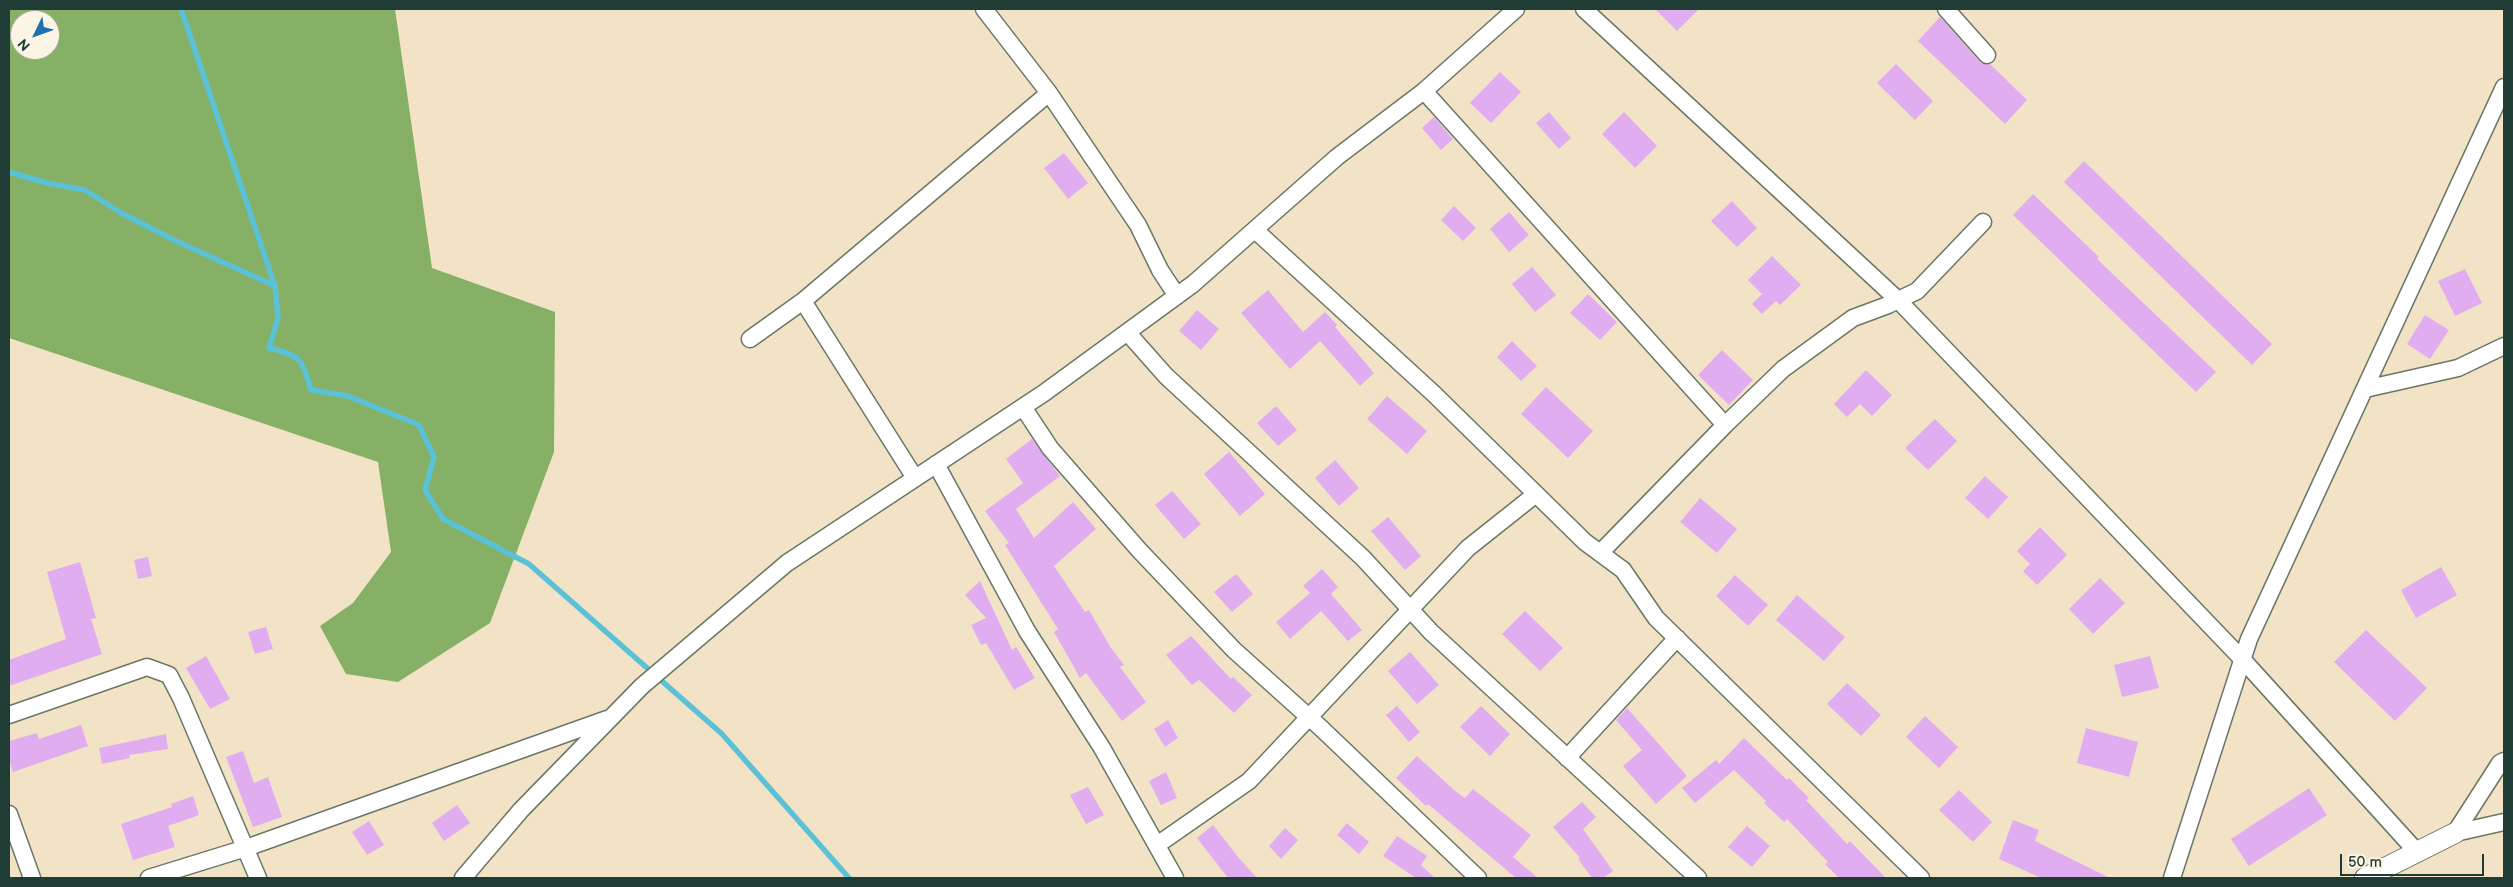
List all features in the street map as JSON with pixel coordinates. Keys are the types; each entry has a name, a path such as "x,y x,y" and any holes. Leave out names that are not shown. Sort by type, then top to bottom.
{"street":[{"path":"984,9 1049,93 1138,225 1160,270 1177,296"},
{"path":"462,878 521,810 642,686 787,562 1023,407 1177,296 1337,157 1424,91 1516,9"},
{"path":"1584,9 1898,300 2243,660 2417,852"},
{"path":"1946,9 1987,55"},
{"path":"2172,878 2249,639 2504,87"},
{"path":"1424,91 1725,425"},
{"path":"750,340 803,301 1049,93"},
{"path":"1600,553 1725,425 1783,369 1853,318 1917,291 1983,222"},
{"path":"1255,230 1434,394 1586,542 1623,570 1656,618 1921,878"},
{"path":"803,301 915,478"},
{"path":"1127,332 1166,376 1363,558 1431,632 1698,878"},
{"path":"2365,390 2458,368 2504,346"},
{"path":"1023,407 1050,448 1139,550 1234,650 1308,717 1478,878"},
{"path":"936,464 1027,631 1102,748 1175,878"},
{"path":"1157,845 1249,781 1468,548 1536,494"},
{"path":"1567,758 1677,638"},
{"path":"9,716 147,667 169,675 181,698 258,878"},
{"path":"149,878 246,848 611,717"},
{"path":"2455,833 2500,763 2504,761"},
{"path":"9,814 32,878"},
{"path":"2365,878 2455,833 2504,822"}],"green space":[{"path":"9,9 395,9 432,268 555,312 554,452 490,623 398,682 346,674 320,626 353,603 391,552 378,462 9,338"}],"building":[{"path":"1655,9 1699,9 1677,31"},
{"path":"1940,17 1980,62 1990,64 2027,100 2005,124 1918,41"},
{"path":"1896,64 1933,101 1915,120 1877,83"},
{"path":"1500,72 1521,92 1491,123 1470,103"},
{"path":"1549,112 1571,138 1559,149 1536,123"},
{"path":"1624,112 1657,146 1635,168 1602,134"},
{"path":"1434,117 1453,139 1441,150 1422,128"},
{"path":"1064,153 1088,183 1068,199 1044,168"},
{"path":"2084,161 2272,344 2252,365 2064,182"},
{"path":"2033,194 2099,257 2097,259 2216,372 2196,392 2013,215"},
{"path":"1732,201 1757,228 1737,247 1711,221"},
{"path":"1454,206 1476,228 1463,241 1441,220"},
{"path":"1509,212 1529,235 1509,252 1490,229"},
{"path":"1772,256 1801,285 1780,305 1776,301 1762,314 1752,304 1762,294 1748,280"},
{"path":"1532,267 1556,295 1535,312 1512,284"},
{"path":"2465,269 2482,303 2455,316 2438,281"},
{"path":"1268,290 1303,332 1325,312 1337,325 1335,327 1374,373 1360,386 1320,341 1290,369 1241,313"},
{"path":"1588,294 1617,322 1600,340 1570,313"},
{"path":"1197,310 1219,329 1201,350 1179,331"},
{"path":"2425,315 2449,330 2430,359 2407,344"},
{"path":"1512,341 1537,366 1521,381 1497,357"},
{"path":"1722,350 1753,380 1729,405 1698,375"},
{"path":"1866,370 1892,395 1872,416 1860,404 1847,417 1834,404"},
{"path":"1546,387 1593,431 1568,458 1521,414"},
{"path":"1387,396 1427,431 1407,454 1367,419"},
{"path":"1276,406 1297,430 1278,446 1257,423"},
{"path":"1935,419 1957,441 1928,470 1905,448"},
{"path":"1032,439 1060,476 1016,509 1034,538 1073,502 1096,529 1054,566 1085,612 1089,610 1111,648 1124,665 1120,667 1146,702 1122,721 1086,673 1080,678 1054,632 1058,629 1005,545 1009,543 985,511 1023,483 1006,459"},
{"path":"1229,452 1265,494 1240,516 1204,474"},
{"path":"1335,460 1359,488 1339,506 1315,478"},
{"path":"1985,476 2008,497 1988,519 1965,498"},
{"path":"1172,491 1201,524 1184,539 1155,505"},
{"path":"1700,498 1737,529 1717,553 1680,522"},
{"path":"1388,517 1421,556 1405,570 1371,531"},
{"path":"2040,527 2067,555 2037,585 2023,571 2030,564 2017,551"},
{"path":"148,557 152,576 138,579 134,560"},
{"path":"80,562 96,618 91,619 102,654 9,686 9,660 66,639 47,572"},
{"path":"2441,567 2457,595 2416,618 2401,590"},
{"path":"1322,569 1338,587 1331,594 1362,630 1348,641 1321,611 1290,639 1276,622 1310,593 1303,586"},
{"path":"1236,574 1253,594 1232,612 1214,592"},
{"path":"1735,575 1768,605 1748,626 1716,596"},
{"path":"2100,578 2125,603 2093,634 2069,609"},
{"path":"980,581 1012,650 1016,647 1035,678 1014,690 986,643 981,645 971,625 986,618 965,595"},
{"path":"1797,595 1845,637 1824,661 1776,620"},
{"path":"1525,611 1563,648 1540,671 1502,634"},
{"path":"266,627 273,649 255,654 248,632"},
{"path":"2366,630 2427,688 2395,721 2334,662"},
{"path":"1191,636 1231,679 1233,677 1252,695 1234,713 1199,680 1192,685 1166,655"},
{"path":"1410,652 1439,685 1417,704 1388,671"},
{"path":"206,656 230,699 210,709 186,668"},
{"path":"2150,656 2159,688 2122,697 2114,665"},
{"path":"1847,683 1881,715 1861,736 1827,704"},
{"path":"1397,706 1420,732 1409,742 1386,715"},
{"path":"1481,706 1510,734 1490,756 1460,727"},
{"path":"1627,708 1687,776 1656,804 1623,766 1642,750 1616,720"},
{"path":"1925,716 1958,747 1939,768 1906,737"},
{"path":"1168,720 1178,738 1165,747 1154,729"},
{"path":"81,725 88,746 13,772 9,759 9,741 37,733 39,739"},
{"path":"2086,728 2138,742 2129,777 2077,763"},
{"path":"166,734 168,749 129,755 130,758 102,764 99,748"},
{"path":"1744,738 1787,780 1789,778 1809,798 1806,800 1847,844 1850,841 1886,878 1839,878 1825,864 1828,862 1787,819 1784,822 1764,803 1766,801 1734,770 1695,803 1682,788 1716,760 1719,764"},
{"path":"243,751 254,783 268,777 282,817 253,827 226,757"},
{"path":"1417,756 1465,798 1473,789 1531,835 1513,857 1538,878 1516,878 1428,804 1426,806 1396,778"},
{"path":"1166,772 1177,798 1161,805 1149,781"},
{"path":"1088,787 1104,815 1086,824 1070,795"},
{"path":"2309,788 2327,815 2249,866 2231,839"},
{"path":"1959,790 1992,822 1973,842 1939,810"},
{"path":"193,796 199,815 168,826 175,847 133,860 121,824 172,807 171,804"},
{"path":"1582,802 1596,817 1583,829 1613,871 1603,878 1592,878 1578,859 1580,858 1553,827"},
{"path":"457,805 470,823 444,841 432,823"},
{"path":"2013,820 2039,830 2035,841 2110,878 2041,878 1999,859"},
{"path":"369,821 384,845 367,855 352,832"},
{"path":"1347,823 1369,842 1359,854 1337,835"},
{"path":"1213,825 1257,878 1228,878 1197,838"},
{"path":"1747,826 1770,846 1752,867 1728,847"},
{"path":"1285,828 1298,840 1281,859 1269,846"},
{"path":"1397,836 1427,856 1421,865 1435,878 1416,878 1383,856"}],"waterway":[{"path":"181,9 275,286"},
{"path":"9,172 47,183 85,190 123,214 174,240 275,286 278,318 269,348 288,353 299,360 311,390 348,396 419,425 434,457 425,490 443,519 529,564 722,734 849,878"}]}
